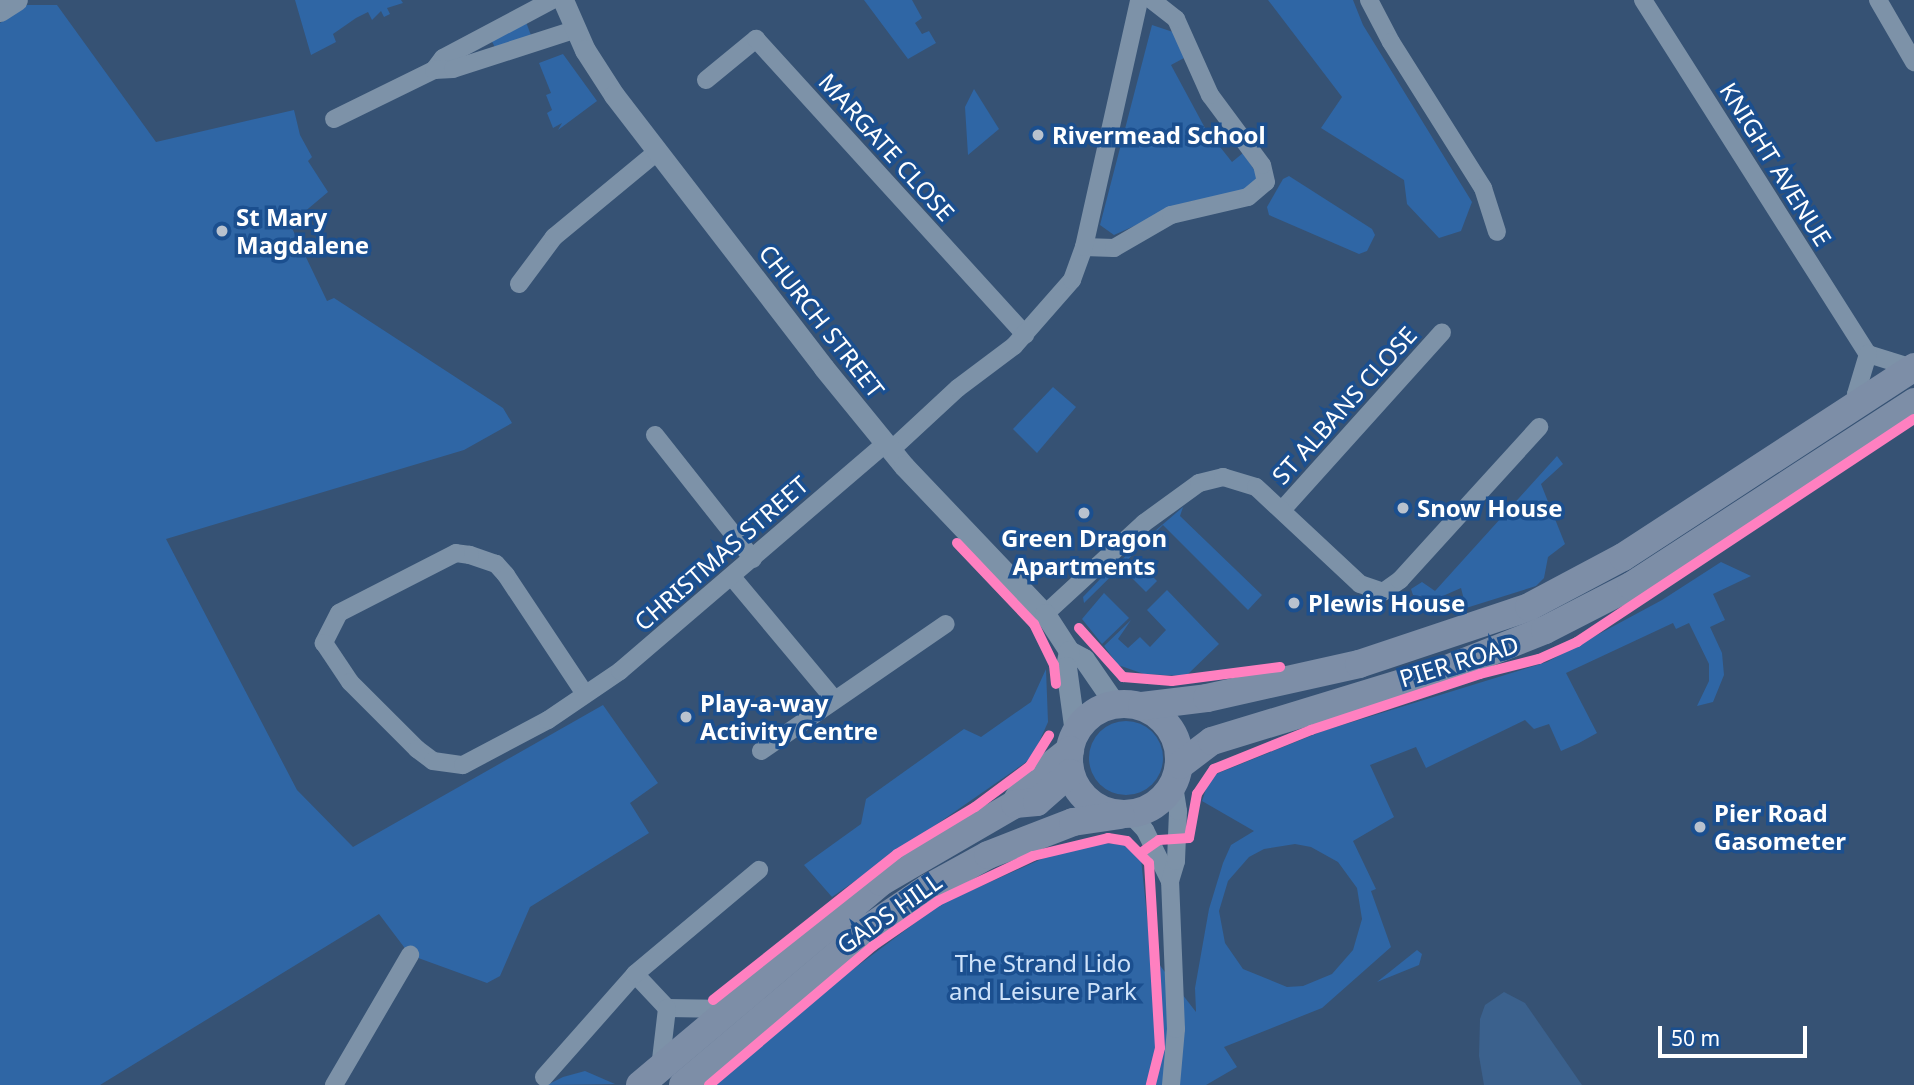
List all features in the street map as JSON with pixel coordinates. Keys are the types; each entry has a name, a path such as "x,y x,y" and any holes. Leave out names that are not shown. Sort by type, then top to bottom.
{"main road":[{"name":"PIER ROAD","path":"1128,705 1307,677 1488,624 1623,557 1913,368"},
{"name":"PIER ROAD","path":"1177,775 1212,741 1447,669 1545,630 1651,573 1914,402"},
{"path":"1128,705 1171,729 1177,775 1147,810 1125,814 1083,797 1072,752 1099,710 1128,705"},
{"name":"GADS HILL","path":"650,1076 881,882 1015,804 1027,784 1072,752"},
{"name":"GADS HILL","path":"683,1085 860,934 928,888 988,855 1073,822 1125,814"}],"street":[{"path":"0,11 17,0"},
{"path":"434,70 443,58 552,0"},
{"name":"CHURCH STREET","path":"563,0 574,30 614,95 888,447 1045,614 1069,651 1084,659 1128,705"},
{"name":"CHRISTMAS STREET","path":"585,694 506,575 496,564 470,555 456,553 339,613 324,643 350,682 417,748 448,766 478,759 585,694 620,671 1025,335 1067,287 1084,247 1139,0"},
{"path":"1084,247 1111,248 1175,212 1246,197 1266,183 1262,165 1210,95 1176,19 1152,0"},
{"path":"1369,0 1391,42 1483,188 1497,232"},
{"name":"KNIGHT AVENUE","path":"1643,0 1868,354"},
{"path":"1878,0 1914,62"},
{"path":"334,119 434,70 453,69 574,30"},
{"name":"MARGATE CLOSE","path":"706,80 756,39 1025,335"},
{"path":"519,284 554,236 658,151"},
{"name":"ST ALBANS CLOSE","path":"1282,510 1442,332"},
{"path":"1861,404 1856,394 1868,354 1913,368"},
{"name":"ST ALBANS CLOSE","path":"1045,614 1144,523 1199,483 1223,477 1242,479 1282,510 1360,584 1383,592 1401,580 1539,428"},
{"path":"655,435 753,559"},
{"path":"732,578 835,701"},
{"path":"761,751 946,624"},
{"path":"1069,651 1066,667 1072,752"},
{"path":"1171,1085 1175,1063 1170,881 1176,861 1177,775"},
{"path":"1125,814 1145,830 1170,881"},
{"path":"544,1077 635,974 759,870"},
{"path":"334,1085 410,955"},
{"path":"635,974 667,1008 728,1009"},
{"path":"650,1076 667,1008"}],"green space":[{"path":"295,0 401,0 403,3 387,8 390,14 384,17 381,11 372,20 368,12 356,18 333,34 336,42 311,55"},
{"path":"864,0 912,0 922,18 915,23 922,34 929,31 936,43 908,59"},
{"path":"1268,0 1353,0 1363,25 1472,202 1461,231 1439,238 1407,204 1404,180 1321,128 1342,97"},
{"path":"27,5 57,5 156,142 294,110 300,135 312,157 308,161 328,192 290,224 327,301 334,298 503,408 512,423 464,450 166,539 297,790 353,847 603,705 658,783 630,803 649,833 530,907 500,976 487,983 410,955 379,914 100,1085 0,1085 0,23"},
{"path":"526,22 532,38 496,49 491,40"},
{"path":"1152,25 1173,32 1184,58 1171,65 1205,128 1232,162 1243,153 1259,177 1243,191 1188,202 1114,235 1100,225"},
{"path":"563,54 597,101 558,130 562,123 553,128 547,113 552,110 546,95 551,93 539,63"},
{"path":"974,89 999,129 968,155 965,107"},
{"path":"1289,176 1372,229 1375,235 1367,251 1359,254 1269,215 1267,207 1283,179"},
{"path":"1053,387 1076,407 1037,453 1013,429"},
{"path":"1557,456 1563,464 1541,484 1565,544 1548,557 1544,578 1536,586 1466,608 1461,588 1436,599 1413,595 1411,589 1422,582 1435,591"},
{"path":"1183,507 1180,516 1262,595 1248,610 1163,525 1084,603 1083,597 1106,573"},
{"path":"1136,560 1157,581 1146,592 1130,576"},
{"name":"The Strand Lido and Leisure Park","path":"1721,562 1751,576 1713,594 1725,620 1710,627 1722,653 1724,675 1713,702 1697,706 1709,681 1709,664 1689,623 1676,629 1673,623 1566,673 1597,733 1579,743 1561,751 1549,724 1534,729 1525,720 1426,768 1416,747 1370,765 1394,817 1353,841 1376,889 1371,891 1391,947 1322,1008 1224,1047 1237,1067 1206,1085 716,1085 832,985 939,905 1057,852 1095,842 1124,845 1141,859 1151,954 1196,1012 1195,988 1209,909 1223,863 1231,845 1254,831 1202,801 1208,783 1216,774 1323,731 1547,662 1662,600","holes":["1295,844 1311,847 1338,862 1357,888 1362,919 1353,950 1332,974 1303,986 1287,987 1243,969 1225,943 1219,911 1228,881 1249,857 1264,849"]},
{"path":"1167,590 1219,644 1186,676 1144,674 1118,665 1104,646 1131,620 1118,639 1128,648 1140,637 1150,647 1166,630 1147,610"},
{"path":"1104,593 1129,618 1102,644 1082,619"},
{"path":"1046,669 1048,722 1032,758 832,897 804,865 861,824 866,799 964,729 981,737 1031,702"},
{"path":"1126,721 1147,727 1157,737 1163,758 1157,779 1147,789 1126,795 1105,789 1095,779 1089,758 1095,737 1105,727"},
{"path":"1417,950 1422,954 1419,965 1377,982"},
{"path":"585,1071 615,1084 547,1085 563,1077"}],"shaded area":[{"path":"1504,992 1525,1003 1582,1085 1484,1085 1479,1056 1480,1019 1485,1005"}],"cycle path":[{"path":"1142,852 1159,840 1189,838 1197,794 1214,769 1311,730 1480,674 1539,659 1577,642 1914,419"},
{"path":"957,543 1034,624 1054,665 1056,684"},
{"path":"1079,628 1123,677 1172,681 1280,667"},
{"path":"713,1000 897,854 975,807 1030,766 1049,736"},
{"path":"709,1085 873,946 938,901 1033,856 1108,838 1127,841 1149,863 1160,1048 1151,1085"}],"place":[{"name":"Rivermead School","path":"1038,135"},
{"name":"St Mary Magdalene","path":"222,231"},
{"name":"Snow House","path":"1403,508"},
{"name":"Green Dragon Apartments","path":"1084,513"},
{"name":"Plewis House","path":"1294,603"},
{"name":"Play-a-way Activity Centre","path":"686,717"},
{"name":"Pier Road Gasometer","path":"1700,827"}]}
